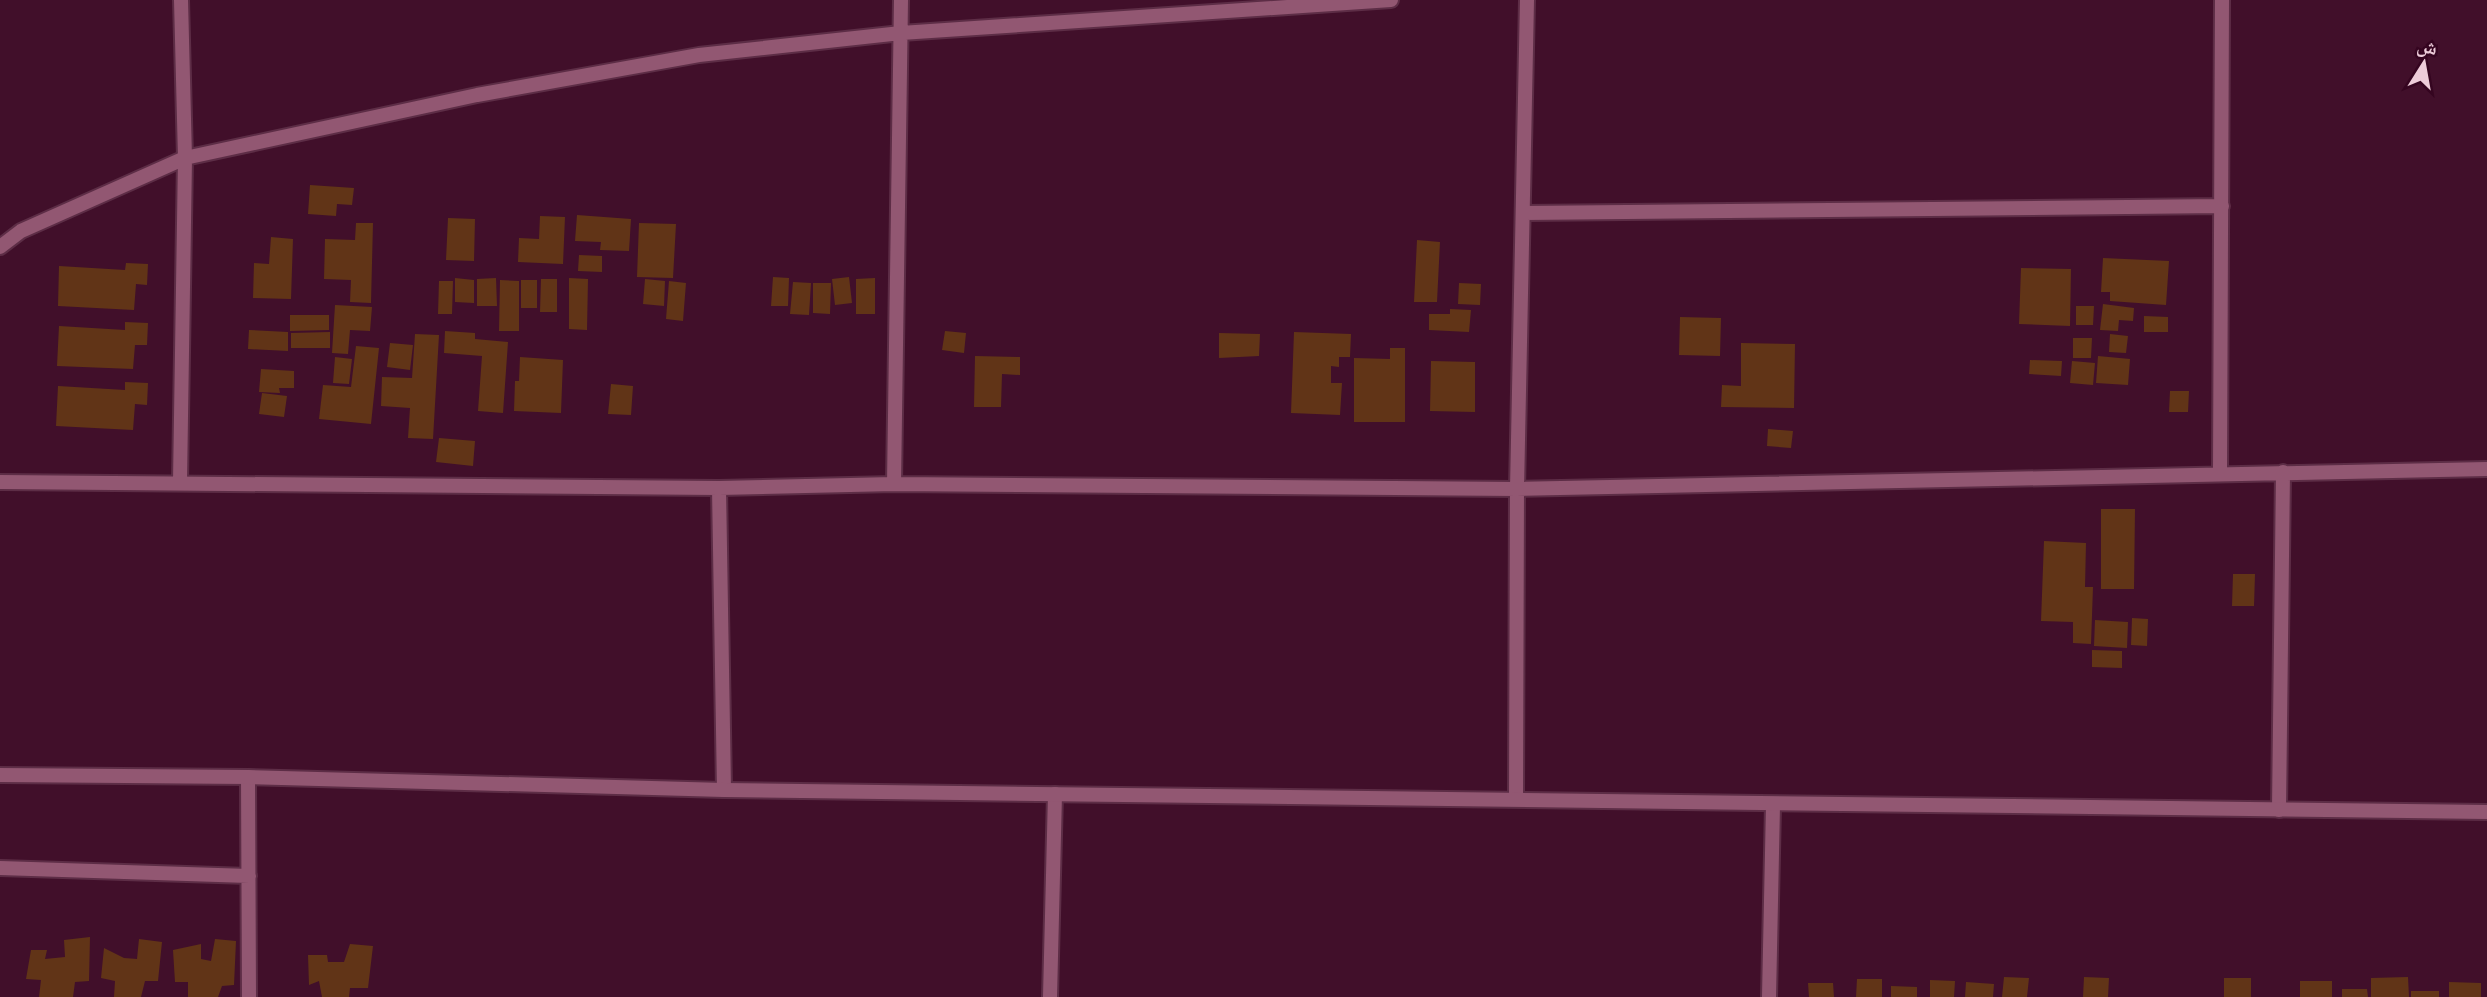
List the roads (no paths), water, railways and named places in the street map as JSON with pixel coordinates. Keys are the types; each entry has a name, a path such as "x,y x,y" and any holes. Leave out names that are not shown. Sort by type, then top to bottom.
{"street":[{"path":"180,482 185,158 181,0"},
{"path":"894,484 901,0"},
{"path":"0,247 22,231 185,158 477,95 673,60 901,33 1391,0"},
{"path":"1516,799 1517,489 1527,0"},
{"path":"2220,473 2222,0"},
{"path":"1523,213 2222,206"},
{"path":"0,482 719,488 894,484 1517,489 2487,469"},
{"path":"2280,810 2283,472"},
{"path":"719,488 724,790"},
{"path":"0,775 248,777 724,790 2487,812"},
{"path":"248,777 249,997"},
{"path":"1050,997 1055,794"},
{"path":"1769,997 1773,804"},
{"path":"0,869 249,876"}]}
